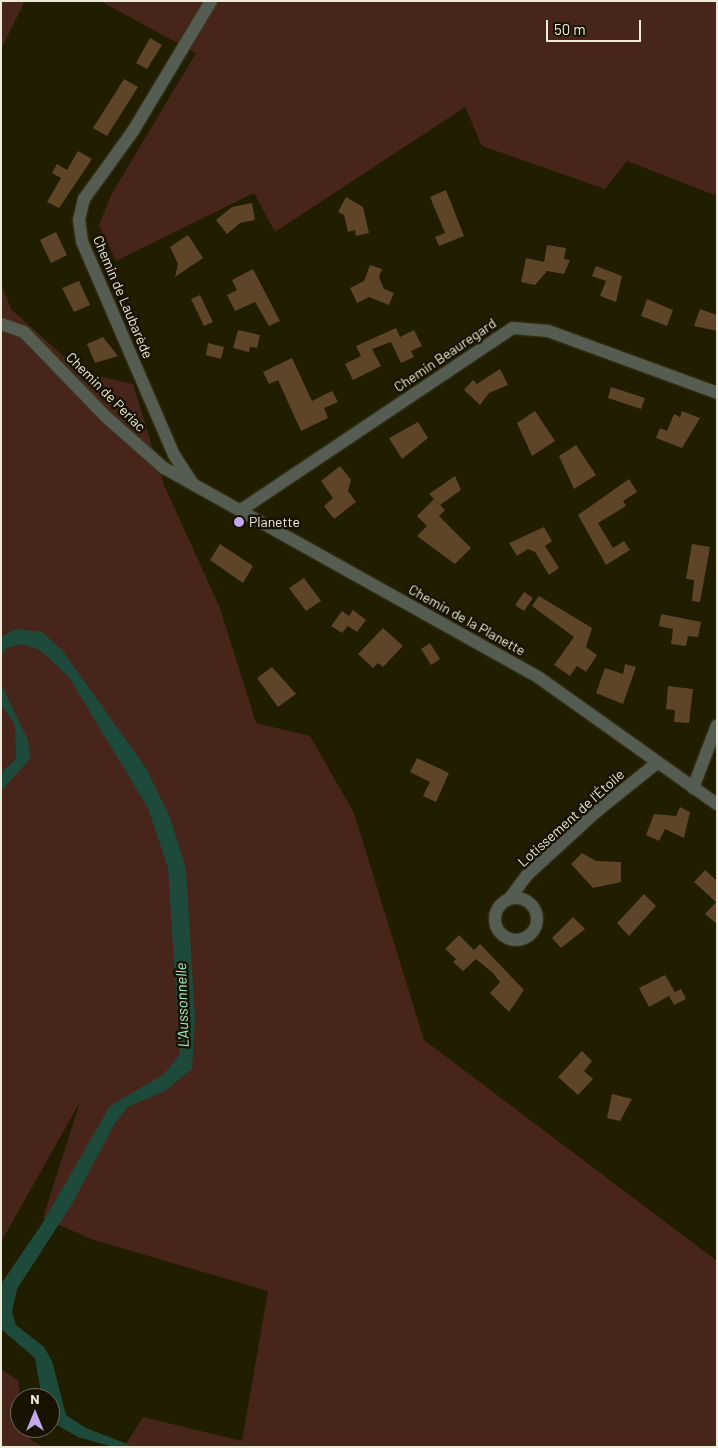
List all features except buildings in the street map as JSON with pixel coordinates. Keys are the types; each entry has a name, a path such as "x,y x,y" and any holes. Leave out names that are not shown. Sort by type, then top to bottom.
{"street":[{"name":"Chemin de Laubarède","path":"191,481 174,455 82,242 79,220 84,199 133,131 211,1"},
{"name":"Chemin de Periac","path":"1,324 24,332 105,416 164,468 191,481"},
{"name":"Chemin Beauregard","path":"240,510 513,328 548,331 717,393"},
{"name":"Chemin de la Planette","path":"191,481 538,678 717,804"},
{"path":"693,788 717,725"},
{"name":"Lotissement de l'Étoile","path":"509,899 527,875 597,811 657,763"}],"shaded area":[{"path":"1,1 25,1 1,49"},
{"path":"100,1 717,1 717,196 627,161 605,189 482,146 465,107 275,232 254,193 116,261 99,225 111,195 196,53"},
{"path":"1,283 11,309 81,372 133,384 164,485 220,608 256,723 310,736 354,813 424,1040 717,1261 717,1447 124,1447 143,1417 242,1441 268,1291 94,1240 43,1218 80,1102 1,1242"},
{"path":"1,1369 19,1381 19,1388 10,1388 10,1438 30,1438 43,1447 1,1447"}],"water":[{"name":"L'Aussonnelle","path":"16,629 42,632 62,650 146,768 171,820 186,869 195,1018 192,1069 165,1091 129,1106 115,1123 72,1204 17,1289 12,1312 16,1325 44,1347 52,1361 59,1388 40,1388 35,1358 1,1329 1,1284 42,1224 110,1106 164,1074 180,1054 168,868 148,808 69,677 40,650 22,644 6,648 1,656 1,637"},
{"path":"1,684 28,740 30,759 1,791 1,773 16,759 15,725 1,704"},
{"path":"60,1392 66,1415 86,1428 135,1447 113,1447 78,1437 60,1427"}],"place":[{"name":"Planette","path":"239,522"}]}
